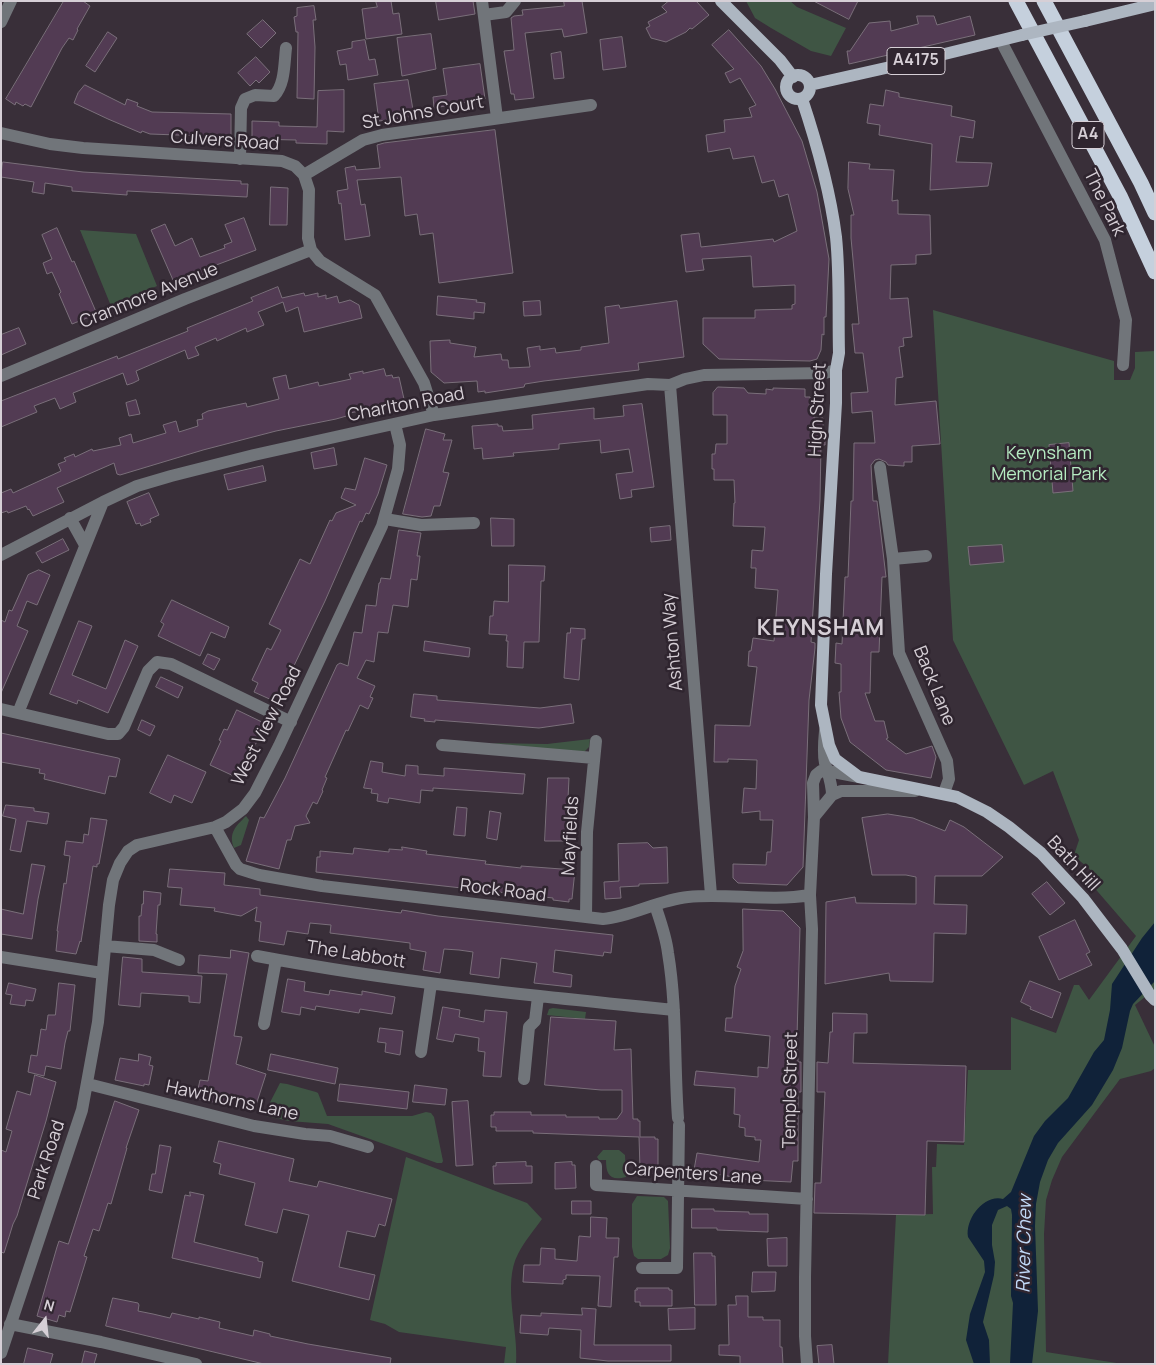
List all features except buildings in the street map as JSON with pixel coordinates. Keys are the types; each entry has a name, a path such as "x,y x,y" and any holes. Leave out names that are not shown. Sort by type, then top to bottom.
{"highway":[{"name":"A4","path":"1016,1 1120,196 1155,272"},
{"name":"A4","path":"1044,1 1141,183 1155,213"}],"main road":[{"path":"721,1 780,60 793,77"},
{"name":"A4175","path":"810,85 1155,4"},
{"path":"802,76 807,79 810,85 810,91 802,99 795,99 786,90 786,84 793,77 802,76"},
{"name":"High Street","path":"802,99 815,138 830,200 836,238 839,353 836,370 821,705 825,728 835,759 859,777 938,792"},
{"name":"Bath Hill","path":"938,792 970,802 1010,827 1040,852 1082,898 1122,949 1152,997"}],"street":[{"path":"1,22 12,1"},
{"name":"St Johns Court","path":"482,1 497,118"},
{"path":"484,15 506,12 514,1"},
{"name":"The Park","path":"1000,41 1105,240 1126,320 1123,366"},
{"path":"240,159 241,108 245,99 255,95 274,96 280,90 286,48"},
{"name":"St Johns Court","path":"304,175 363,140 382,135 591,105"},
{"name":"Culvers Road","path":"1,133 50,144 83,148 282,161 295,166 304,175"},
{"path":"304,175 309,190 308,238 311,250 320,261 375,295 424,383 434,415"},
{"name":"Cranmore Avenue","path":"1,376 185,299 311,250"},
{"name":"Charlton Road","path":"1,555 70,518 137,486 254,455 434,415 648,384 670,385 685,378 704,375 825,373 836,370"},
{"name":"Ashton Way","path":"670,385 711,895"},
{"name":"West View Road","path":"102,973 113,880 120,863 128,851 137,845 215,827 226,822 243,809 255,793 385,519 398,468 400,446 395,424"},
{"name":"Back Lane","path":"880,467 893,559 899,653 947,761 949,779 938,792"},
{"path":"18,713 103,502"},
{"path":"70,518 86,545"},
{"path":"385,519 422,525 474,523"},
{"path":"893,559 926,556"},
{"path":"1,709 108,734 118,734 124,727 148,671 157,662 171,664 290,722"},
{"name":"High Street","path":"825,728 825,762 832,787 832,795"},
{"name":"Mayfields","path":"586,917 587,832 596,741"},
{"path":"442,745 594,758"},
{"name":"Temple Street","path":"807,1364 805,1318 812,929 810,895 814,817 813,783 816,775 821,771 828,771"},
{"path":"828,771 859,777"},
{"path":"814,817 832,795 850,790 938,792"},
{"name":"Rock Road","path":"215,827 240,869 302,884 388,895 603,919 621,917 672,899 711,895 792,898 810,895"},
{"path":"642,1268 677,1268 678,1121 674,1010 668,952 655,904"},
{"path":"104,946 154,950 179,960"},
{"name":"The Labbott","path":"257,956 432,984 538,997 674,1010"},
{"path":"1,957 102,973"},
{"path":"264,1024 276,960"},
{"name":"Park Road","path":"2,1348 82,1110 100,1008 102,973"},
{"path":"420,1052 432,984"},
{"path":"524,1079 529,1027 535,1021 538,997"},
{"name":"Hawthorns Lane","path":"88,1084 254,1126 330,1136 368,1147"},
{"name":"Carpenters Lane","path":"596,1166 596,1185 807,1200"},
{"path":"10,1324 101,1342 196,1364"}],"green space":[{"path":"746,1 790,1 797,7 846,28 831,56 811,51 755,18"},
{"path":"80,230 136,234 157,286 111,306"},
{"name":"Keynsham Memorial Park","path":"933,310 1114,361 1114,380 1130,380 1135,368 1135,352 1155,351 1155,989 1135,1005 1155,1047 1155,1068 1151,1071 1120,1079 1062,1157 1046,1200 1044,1234 1046,1352 1123,1364 888,1364 896,1215 933,1214 932,1167 936,1167 937,1144 964,1145 968,1070 1011,1070 1011,1017 1056,1033 1074,985 1079,985 1089,1000 1136,936 1092,885 1095,880 1093,872 1080,861 1072,861 1079,840 1053,771 1024,785 953,640"},
{"path":"590,739 589,747 583,753 490,743 547,744"},
{"path":"246,816 249,820 241,845 234,848 232,838 234,830"},
{"path":"549,1009 586,1012 585,1019 547,1015"},
{"path":"280,1083 318,1093 327,1116 412,1116 426,1112 431,1113 434,1117 443,1161 442,1163 437,1163 328,1124 289,1121 266,1116 264,1114"},
{"path":"603,1150 619,1150 625,1155 626,1177 616,1178 610,1176 606,1160 599,1160 597,1157"},
{"path":"406,1157 527,1203 542,1219 520,1250 513,1266 511,1294 516,1364 504,1364 506,1347 399,1332 385,1324 370,1320"},
{"path":"637,1196 664,1197 668,1201 670,1248 668,1255 661,1259 638,1259 634,1256 632,1247 632,1204"}],"water":[{"name":"River Chew","path":"1155,922 1155,981 1133,1004 1122,1048 1113,1070 1092,1105 1058,1143 1048,1160 1040,1182 1035,1226 1038,1311 1032,1364 1010,1364 1013,1303 1011,1296 1012,1215 1011,1209 1007,1206 998,1210 992,1225 992,1245 995,1262 994,1275 983,1322 989,1340 990,1364 974,1364 966,1340 970,1314 985,1272 984,1261 968,1237 970,1223 977,1209 983,1204 996,1198 1003,1199 1011,1192 1034,1136 1045,1121 1068,1098 1094,1052 1104,1040 1110,1010 1112,984 1142,938"}],"district":[{"name":"KEYNSHAM","path":"821,629"}]}
